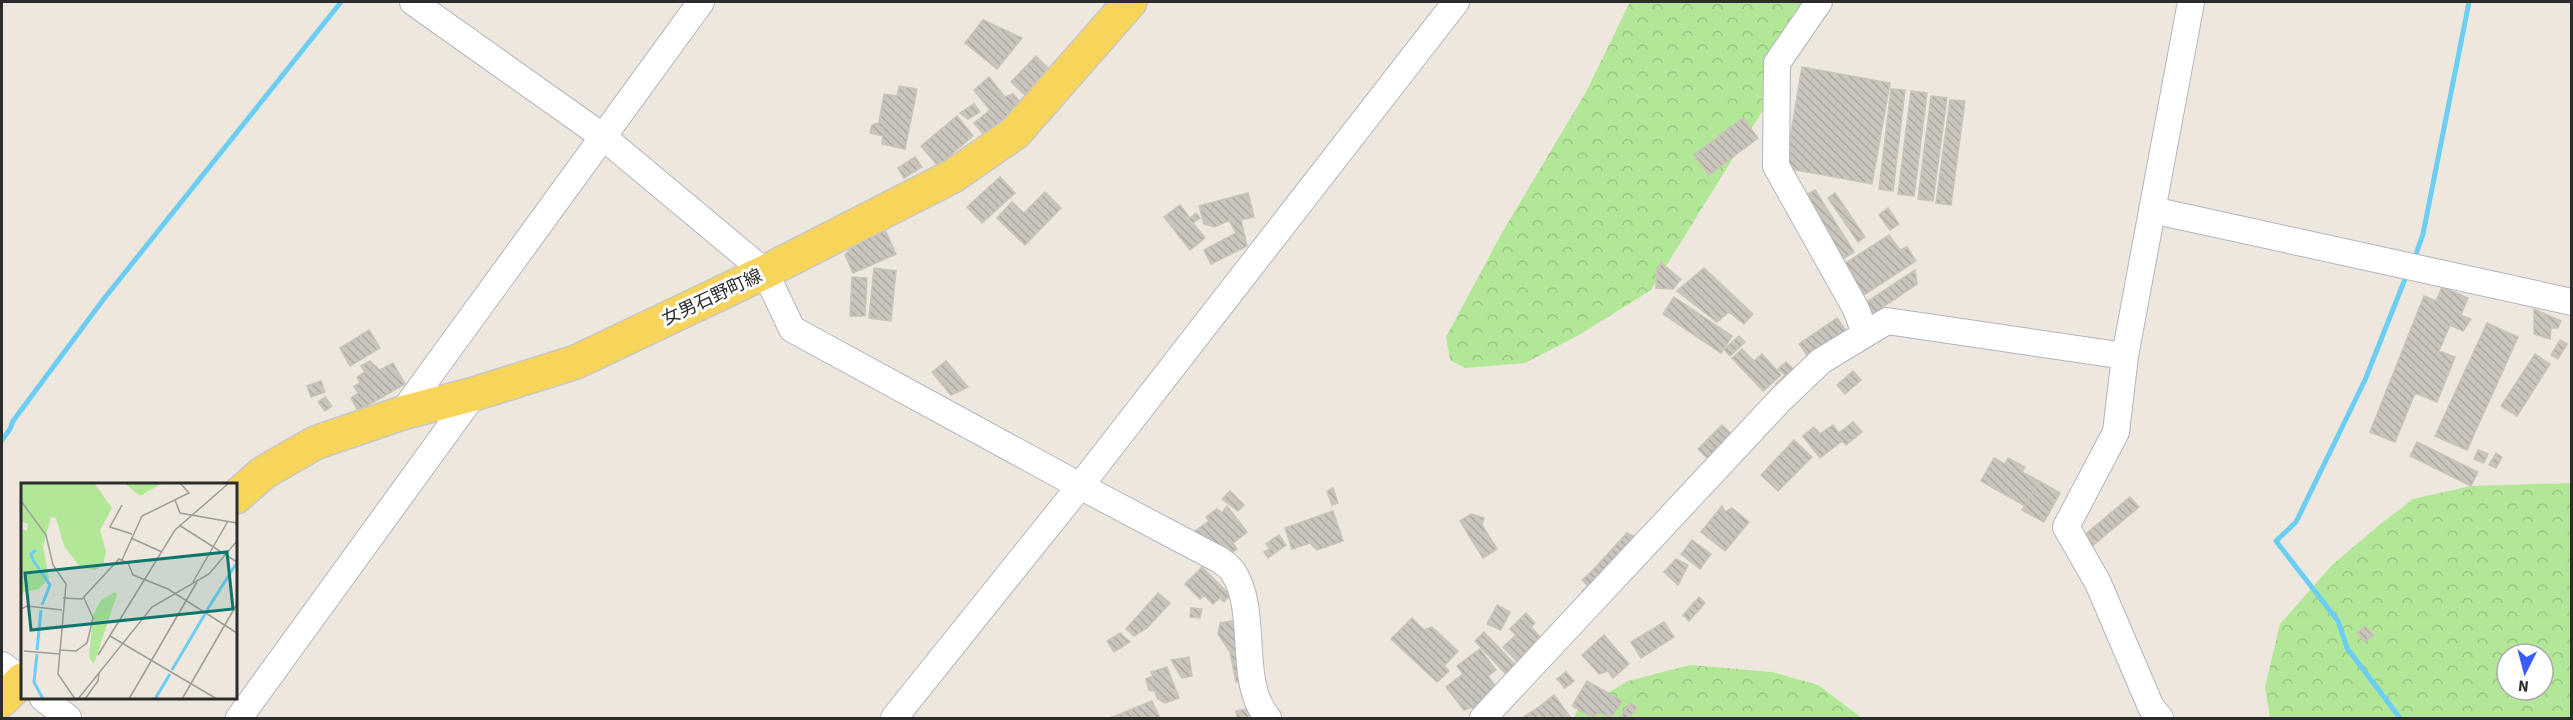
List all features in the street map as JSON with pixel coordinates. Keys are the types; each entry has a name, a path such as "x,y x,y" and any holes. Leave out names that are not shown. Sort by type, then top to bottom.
{"main road":[{"name":"女男石野町線","path":"237,496 263,473 315,443 402,412 474,394 576,362 765,272 952,176 1015,133 1130,2"},
{"path":"2,700 21,681"}],"street":[{"path":"413,2 602,136 765,272 792,329 1220,560 1233,571 1242,591 1255,695 1268,718"},
{"path":"402,412 701,2"},
{"path":"894,718 1080,486 1456,2"},
{"path":"1819,2 1777,63 1776,166 1856,309 1865,333"},
{"path":"2160,718 2151,707 2097,583 2066,527 2116,432 2125,356 2191,2"},
{"path":"2152,210 2571,302"},
{"path":"1482,718 1781,399 1821,361 1865,333 1887,321 2125,356"},
{"path":"239,718 474,394"},
{"path":"2,665 21,679"},
{"path":"44,699 68,718"}],"green space":[{"path":"1630,2 1806,2 1768,102 1651,290 1579,335 1525,363 1465,368 1450,360 1446,337 1503,231 1586,92"},
{"path":"2571,483 2571,718 2270,718 2265,687 2280,624 2332,565 2413,499 2471,486"},
{"path":"1690,665 1772,672 1818,685 1862,718 1574,718 1577,711 1628,681"}],"building":[{"path":"983,20 1022,38 997,69 965,43"},
{"path":"1036,56 1051,71 1027,97 1011,82"},
{"path":"1802,67 1890,83 1872,184 1785,168"},
{"path":"989,77 1005,97 1013,94 1022,104 984,135 974,123 990,110 974,90"},
{"path":"899,86 917,89 905,149 882,144 883,136 870,133 872,125 879,123 884,94 897,96"},
{"path":"1891,89 1905,90 1893,191 1879,189"},
{"path":"1911,91 1927,93 1914,196 1898,194"},
{"path":"1931,96 1947,98 1933,201 1918,199"},
{"path":"1950,100 1965,101 1951,205 1936,203"},
{"path":"974,104 980,112 968,119 960,113"},
{"path":"957,116 973,136 938,166 921,146"},
{"path":"1743,118 1758,138 1709,175 1694,155"},
{"path":"915,157 922,167 904,178 898,168"},
{"path":"1000,177 1015,193 982,223 967,207"},
{"path":"1815,190 1854,252 1827,269 1788,206"},
{"path":"1045,192 1061,208 1025,245 997,218 1012,202 1024,213"},
{"path":"1248,193 1254,217 1241,220 1247,246 1211,264 1204,250 1236,233 1229,220 1215,227 1204,224 1199,206"},
{"path":"1835,193 1865,237 1858,242 1828,198"},
{"path":"1180,205 1190,218 1196,213 1200,218 1193,223 1205,238 1190,250 1164,217"},
{"path":"1888,208 1899,224 1890,230 1879,215"},
{"path":"882,223 896,254 853,273 845,255 851,248 847,238"},
{"path":"1889,235 1900,250 1907,247 1916,261 1850,304 1830,273"},
{"path":"1661,263 1681,279 1673,289 1656,288 1657,268"},
{"path":"874,268 896,271 891,321 869,318"},
{"path":"1704,268 1753,314 1744,324 1729,312 1717,322 1677,291"},
{"path":"1915,270 1917,284 1864,320 1856,309"},
{"path":"852,277 867,278 865,316 850,316"},
{"path":"2442,287 2468,298 2461,315 2471,319 2463,331 2450,325 2439,351 2455,357 2437,402 2415,393 2395,442 2370,432 2424,296 2436,301"},
{"path":"1674,297 1732,336 1721,353 1663,314"},
{"path":"2534,309 2561,321 2558,328 2551,328 2550,339 2534,334"},
{"path":"1837,318 1855,344 1820,374 1799,344"},
{"path":"2487,323 2518,337 2467,450 2435,436"},
{"path":"369,330 380,348 350,366 340,348"},
{"path":"1739,336 1745,342 1730,356 1724,349"},
{"path":"2560,340 2567,344 2558,359 2551,355"},
{"path":"1742,349 1754,361 1762,354 1781,375 1763,391 1732,358"},
{"path":"2535,354 2550,364 2517,416 2501,406"},
{"path":"370,361 380,370 393,363 405,384 358,411 351,398 358,393 354,386 360,383 357,377 365,372 361,366"},
{"path":"946,361 968,387 951,395 932,372"},
{"path":"1786,362 1799,375 1782,391 1776,384 1785,375 1778,369"},
{"path":"1853,371 1861,380 1845,394 1837,385"},
{"path":"321,381 325,392 311,397 307,386"},
{"path":"325,397 332,406 325,411 318,402"},
{"path":"1853,422 1862,432 1846,445 1842,441 1820,458 1803,436 1814,427 1820,434 1833,425 1839,433"},
{"path":"1722,425 1746,449 1722,473 1698,449"},
{"path":"1794,440 1812,457 1778,491 1761,475"},
{"path":"2417,442 2478,472 2471,486 2410,456"},
{"path":"2478,450 2488,454 2484,463 2474,459"},
{"path":"2496,453 2502,457 2496,468 2489,465"},
{"path":"1994,458 2005,464 2008,458 2025,467 2022,472 2039,481 2025,506 1981,481"},
{"path":"2039,481 2060,493 2044,522 2022,510"},
{"path":"1333,488 1338,503 1332,505 1327,491"},
{"path":"1230,491 1244,505 1238,511 1222,499"},
{"path":"2130,497 2139,507 2091,547 2082,537"},
{"path":"1227,506 1247,532 1233,543 1237,549 1219,562 1195,531 1209,521 1206,517 1217,509 1222,513"},
{"path":"1722,506 1725,512 1732,508 1749,522 1725,551 1701,532"},
{"path":"1333,511 1343,541 1317,550 1310,543 1292,549 1285,528"},
{"path":"1471,514 1484,518 1482,525 1497,549 1483,558 1460,521"},
{"path":"1627,533 1642,540 1616,590 1593,570"},
{"path":"1279,535 1286,545 1268,558 1264,552 1270,549 1266,544"},
{"path":"1692,540 1711,554 1700,569 1681,554"},
{"path":"1676,559 1688,565 1678,585 1664,572"},
{"path":"1202,567 1230,595 1224,602 1220,598 1213,604 1204,595 1200,599 1185,584"},
{"path":"1593,570 1608,586 1591,601 1582,591 1588,586 1582,580"},
{"path":"1158,593 1170,603 1147,628 1134,636 1126,629"},
{"path":"1699,597 1705,603 1689,621 1683,615"},
{"path":"1497,605 1510,612 1501,630 1487,624"},
{"path":"1191,608 1202,609 1200,618 1190,617"},
{"path":"1526,613 1535,623 1531,627 1556,654 1527,672 1503,647 1516,635 1510,629"},
{"path":"1412,618 1424,630 1432,627 1458,651 1444,666 1449,671 1437,682 1391,639"},
{"path":"1245,619 1247,682 1236,682 1230,652 1218,634 1220,623"},
{"path":"1664,622 1674,637 1641,658 1631,642"},
{"path":"2365,626 2373,635 2365,642 2357,633"},
{"path":"1484,632 1528,678 1518,687 1475,641"},
{"path":"1120,633 1130,642 1114,652 1107,641"},
{"path":"1604,635 1629,664 1613,678 1608,671 1599,674 1582,655"},
{"path":"1480,649 1496,670 1488,676 1504,697 1479,716 1472,707 1464,710 1446,687 1463,674 1457,666"},
{"path":"1189,657 1192,676 1182,678 1171,660"},
{"path":"1167,667 1179,698 1165,703 1157,698 1155,691 1149,690 1146,679 1153,676 1151,672"},
{"path":"1566,672 1574,681 1565,688 1557,679"},
{"path":"1587,681 1622,701 1611,718 1598,712 1594,718 1572,706"},
{"path":"1554,695 1571,718 1522,718 1539,707"},
{"path":"1152,701 1160,718 1110,718"},
{"path":"1630,703 1637,707 1629,718 1619,718"},
{"path":"1246,709 1249,718 1237,718 1236,711"}],"waterway":[{"path":"2,440 13,421 103,300 341,2"},
{"path":"2416,254 2423,234 2469,2"},
{"path":"2400,718 2347,648 2338,621 2276,541 2296,522 2365,380 2407,274"}]}
